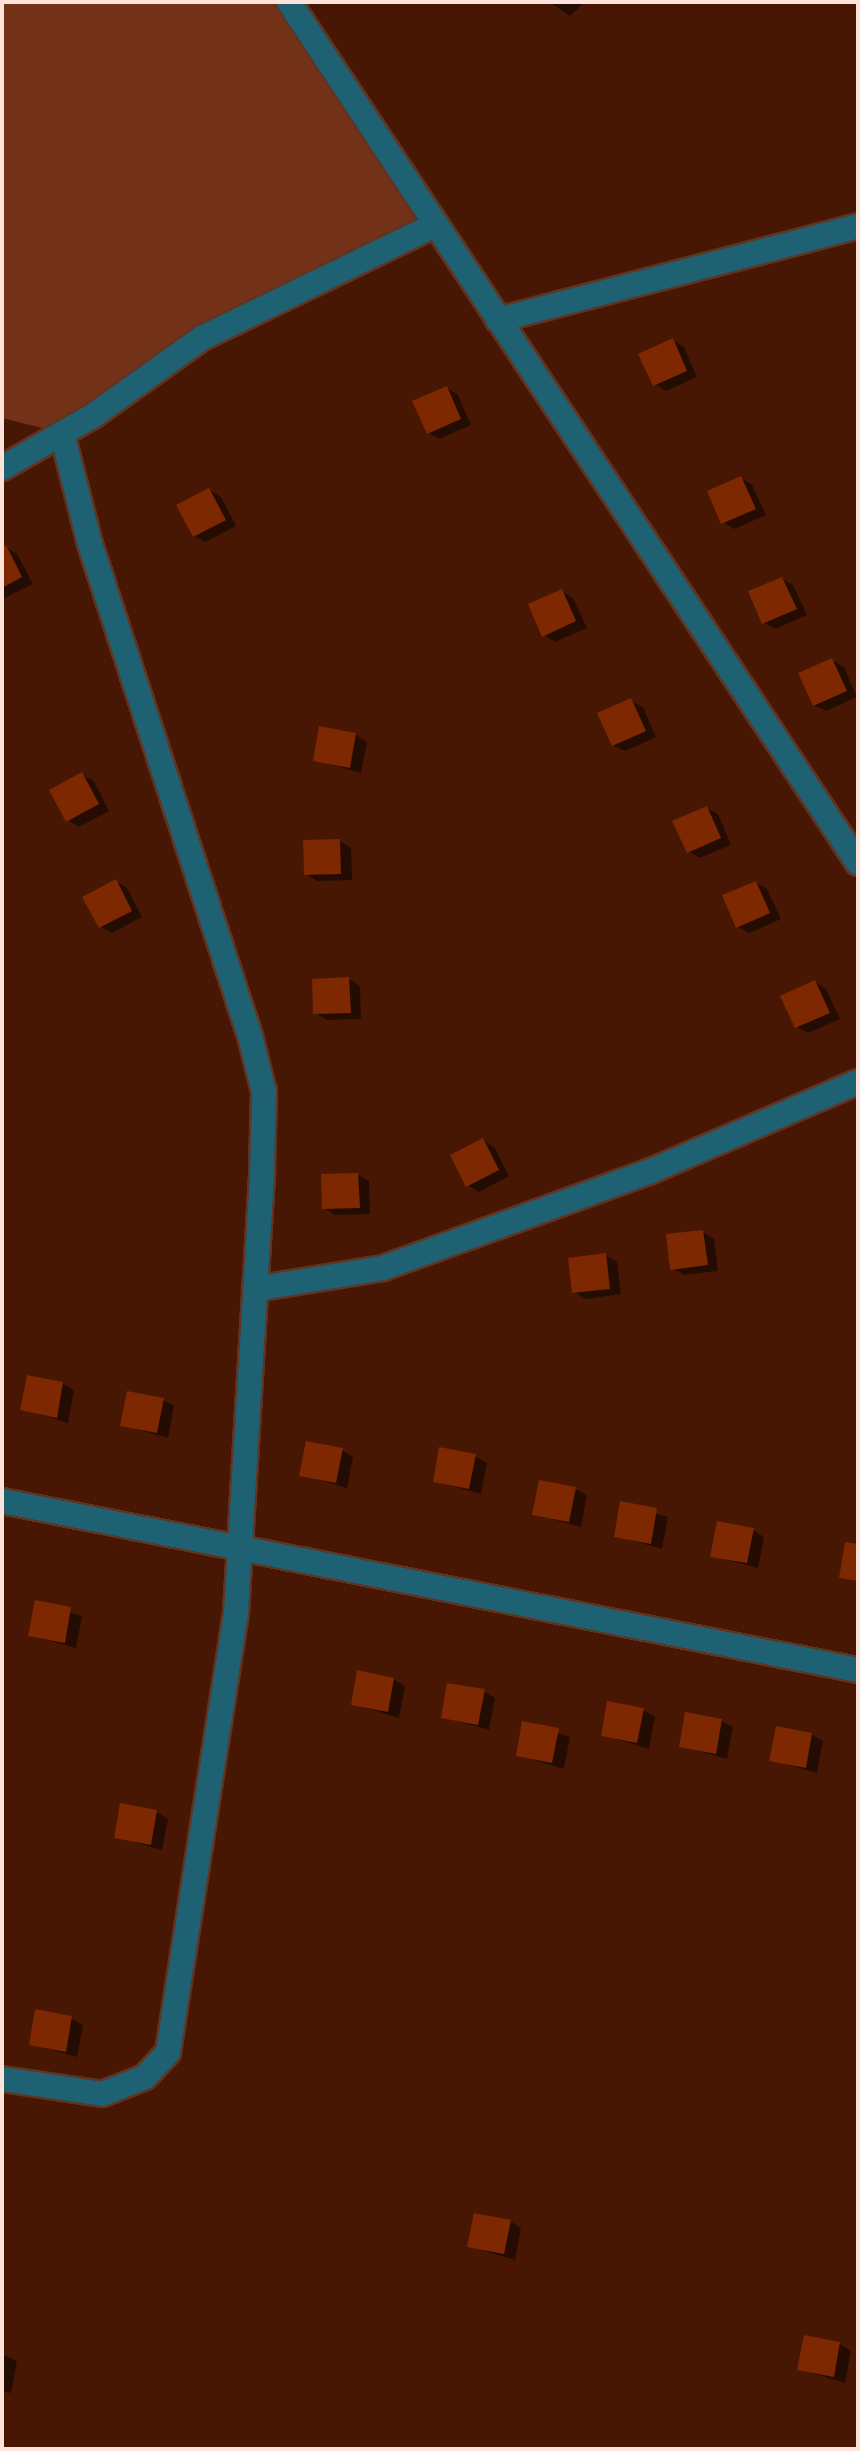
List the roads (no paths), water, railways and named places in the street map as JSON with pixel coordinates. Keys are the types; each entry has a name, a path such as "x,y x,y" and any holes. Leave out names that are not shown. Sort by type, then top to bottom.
{"street":[{"path":"289,2 858,863"},
{"path":"2,468 62,433 202,338 435,225"},
{"path":"498,320 858,226"},
{"path":"2,2079 102,2094 145,2077 168,2052 236,1613 264,1092 246,1021 90,544 62,433"},
{"path":"255,1289 383,1268 651,1171 858,1082"},
{"path":"2,1501 858,1670"}]}
